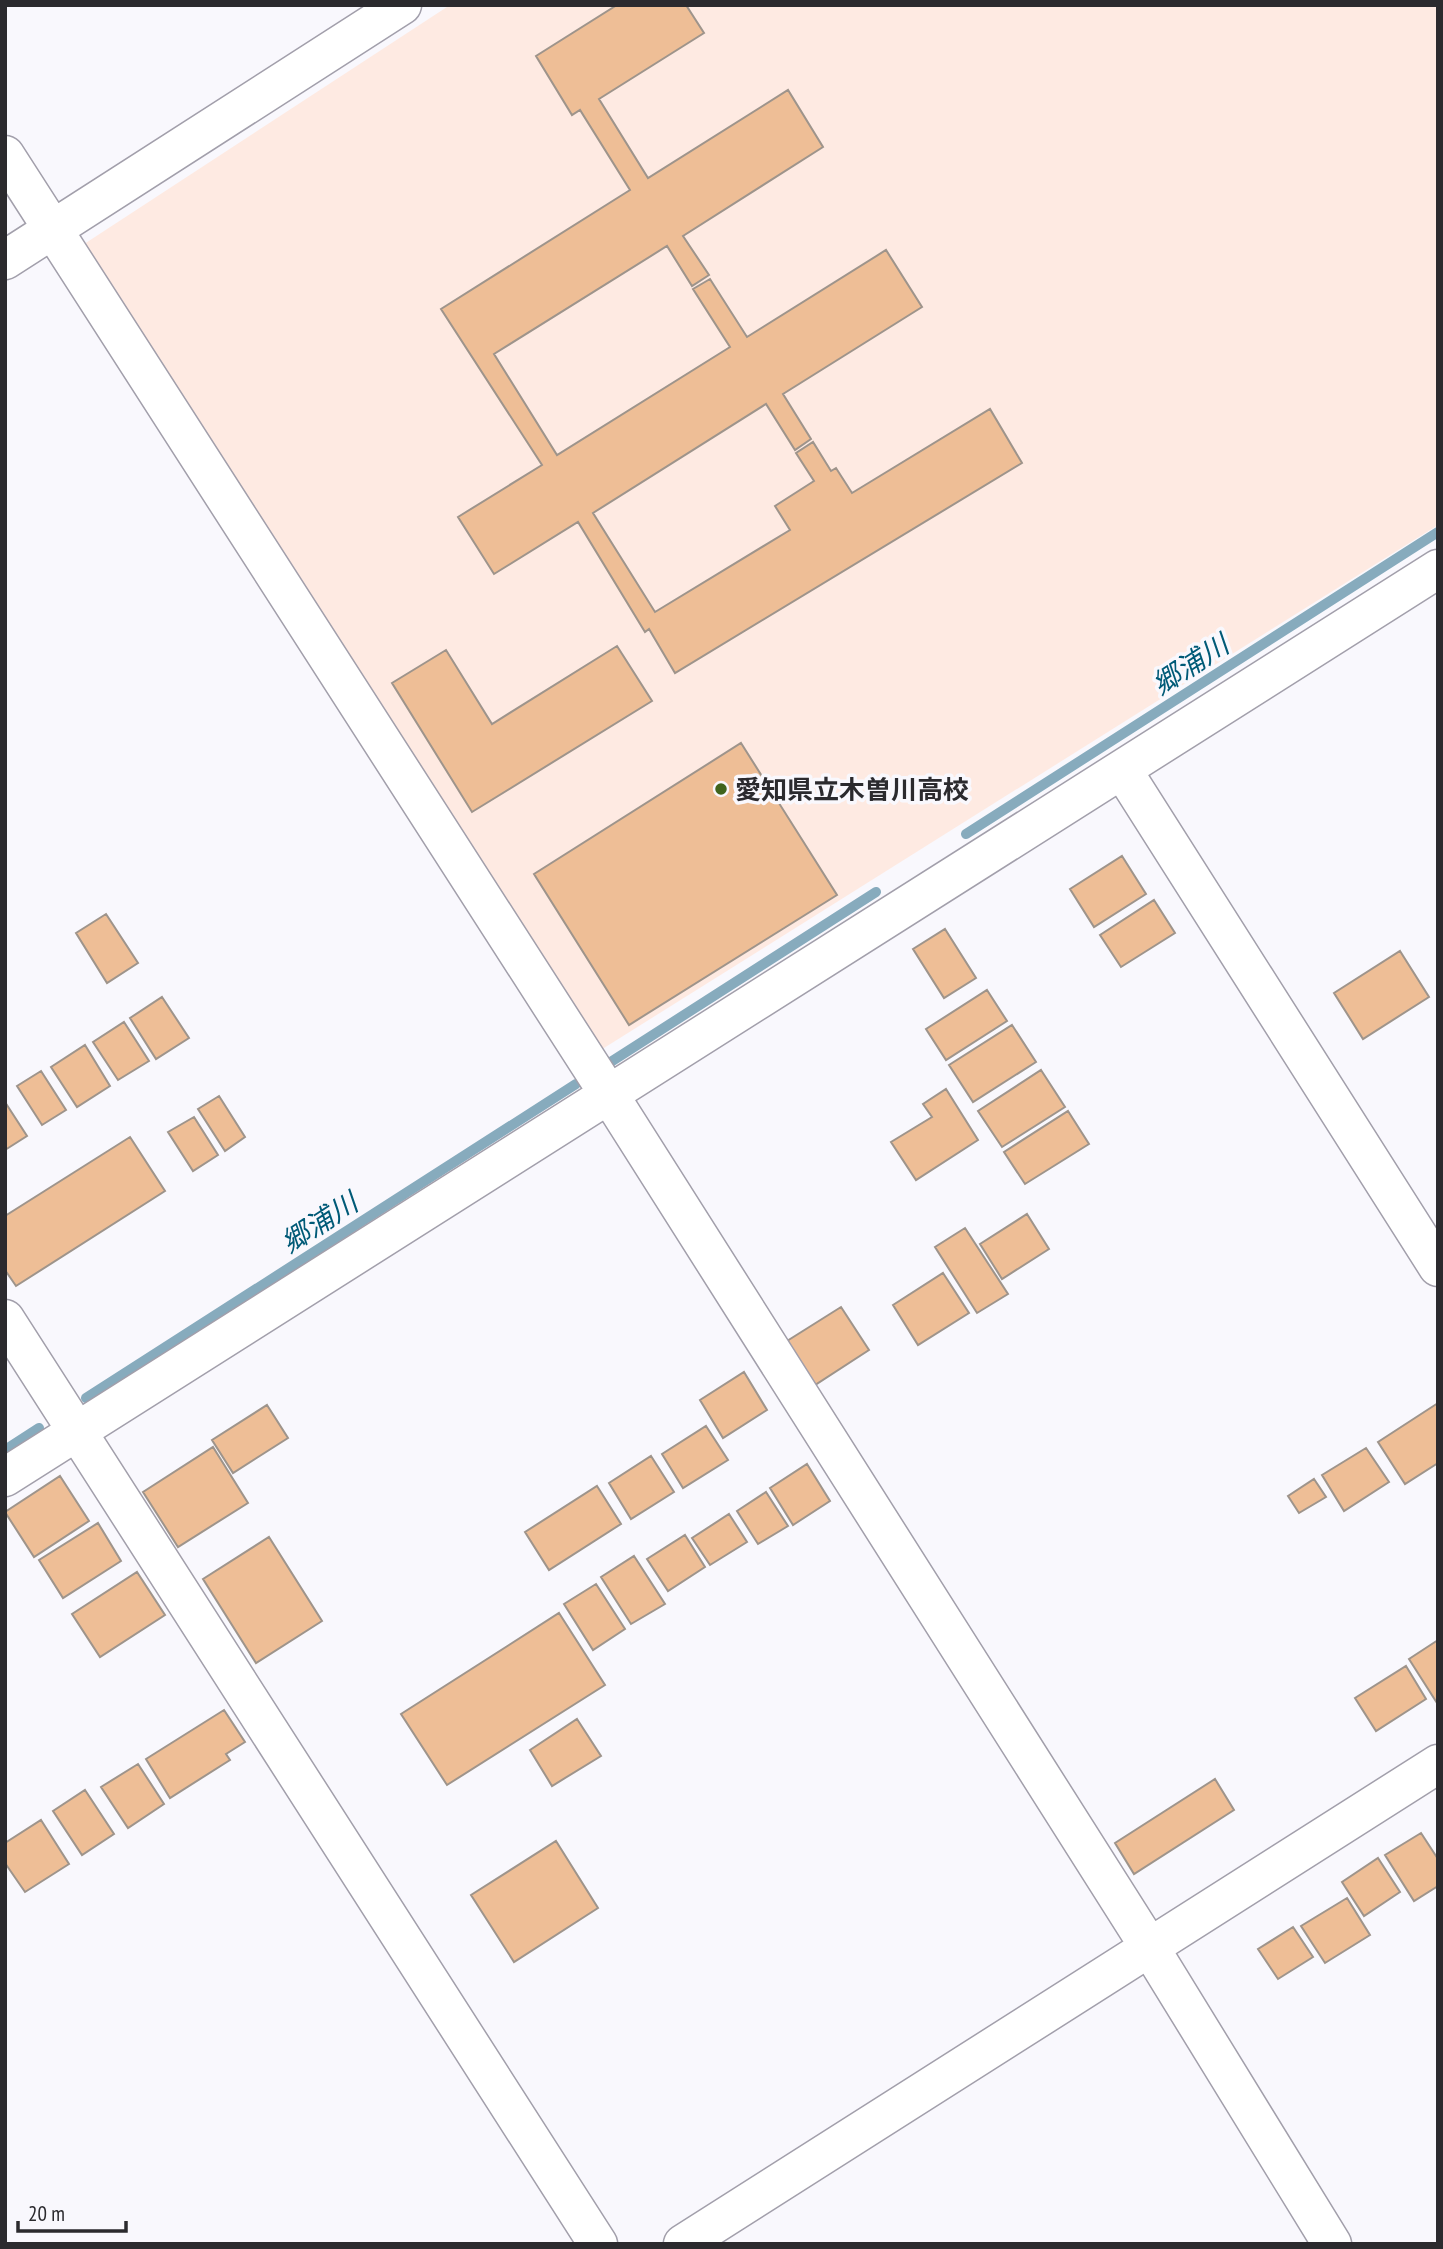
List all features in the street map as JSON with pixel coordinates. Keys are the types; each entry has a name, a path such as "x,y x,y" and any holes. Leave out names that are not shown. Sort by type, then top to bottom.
{"street":[{"path":"5,260 402,5"},
{"path":"5,155 608,1093 1150,1948 1332,2244"},
{"path":"5,1477 1438,569"},
{"path":"1122,771 1438,1267"},
{"path":"5,1319 598,2244"},
{"path":"683,2244 1438,1764"}],"shaded area":[{"name":"愛知県立木曽川高校","path":"450,5 1438,5 1438,525 596,1053 75,250"}],"building":[{"path":"617,5 686,5 704,33 599,99 648,178 788,90 823,147 683,236 709,275 692,286 667,246 494,354 557,455 730,347 693,289 710,279 747,337 886,250 922,307 783,394 811,439 795,450 766,404 593,513 655,612 790,530 775,506 814,481 796,453 813,442 831,471 836,468 852,493 990,409 1022,463 675,673 649,629 645,632 578,522 494,574 458,517 542,465 441,309 630,190 580,110 572,115 536,56"},
{"path":"617,646 652,701 472,812 392,683 446,650 492,724"},
{"path":"741,743 837,895 629,1025 534,874"},
{"path":"1122,856 1146,894 1094,927 1070,889"},
{"path":"1154,900 1175,933 1121,967 1100,935"},
{"path":"106,914 138,963 107,983 76,933"},
{"path":"945,929 976,978 944,998 913,949"},
{"path":"1400,951 1429,997 1363,1039 1334,993"},
{"path":"987,990 1007,1021 946,1060 926,1029"},
{"path":"162,997 189,1038 156,1059 130,1018"},
{"path":"124,1022 149,1061 118,1080 93,1042"},
{"path":"1012,1025 1036,1062 973,1102 949,1065"},
{"path":"85,1045 110,1086 77,1107 51,1067"},
{"path":"1041,1070 1065,1107 1002,1147 978,1111"},
{"path":"41,1071 66,1110 42,1125 17,1086"},
{"path":"946,1089 978,1140 916,1180 891,1142 932,1117 923,1104"},
{"path":"219,1096 245,1137 225,1151 198,1109"},
{"path":"5,1102 27,1136 5,1150"},
{"path":"1068,1111 1089,1144 1025,1184 1004,1152"},
{"path":"194,1117 218,1155 193,1171 168,1132"},
{"path":"130,1137 165,1191 16,1286 5,1270 5,1216"},
{"path":"1027,1214 1049,1249 1002,1279 980,1244"},
{"path":"965,1228 1008,1294 977,1313 935,1247"},
{"path":"943,1273 969,1313 918,1345 893,1305"},
{"path":"841,1307 869,1350 815,1385 787,1341"},
{"path":"744,1372 767,1410 723,1438 700,1400"},
{"path":"1438,1403 1438,1463 1405,1484 1378,1442"},
{"path":"267,1405 288,1438 233,1473 212,1440"},
{"path":"706,1426 728,1460 683,1488 662,1454"},
{"path":"213,1447 248,1503 178,1547 143,1492"},
{"path":"1366,1448 1389,1482 1344,1511 1322,1475"},
{"path":"651,1456 674,1492 631,1519 609,1483"},
{"path":"807,1464 830,1501 793,1525 770,1488"},
{"path":"60,1476 89,1521 34,1557 5,1512"},
{"path":"1314,1479 1326,1497 1299,1513 1288,1496"},
{"path":"597,1486 621,1524 549,1570 525,1532"},
{"path":"766,1492 788,1526 758,1544 737,1511"},
{"path":"729,1514 747,1542 710,1565 692,1538"},
{"path":"98,1523 121,1561 63,1598 39,1560"},
{"path":"685,1535 705,1567 668,1591 647,1559"},
{"path":"269,1537 322,1621 256,1663 203,1579"},
{"path":"634,1556 665,1604 631,1624 601,1577"},
{"path":"137,1572 165,1615 100,1657 72,1614"},
{"path":"596,1584 625,1629 593,1650 564,1604"},
{"path":"559,1613 605,1685 447,1785 401,1714"},
{"path":"1438,1640 1438,1703 1437,1703 1409,1659"},
{"path":"1406,1666 1426,1699 1376,1731 1355,1698"},
{"path":"224,1710 245,1742 226,1754 230,1760 170,1798 146,1759"},
{"path":"577,1719 601,1756 552,1786 530,1750"},
{"path":"138,1764 164,1804 128,1828 101,1787"},
{"path":"1215,1779 1234,1810 1134,1874 1115,1843"},
{"path":"85,1790 114,1834 82,1855 53,1811"},
{"path":"41,1820 69,1864 25,1892 5,1863 5,1843"},
{"path":"1421,1833 1438,1859 1438,1886 1414,1901 1385,1855"},
{"path":"556,1841 598,1908 514,1962 471,1895"},
{"path":"1378,1858 1400,1892 1364,1916 1342,1882"},
{"path":"1347,1898 1370,1935 1325,1963 1301,1926"},
{"path":"1293,1927 1313,1957 1278,1979 1258,1949"}],"waterway":[{"name":"郷浦川","path":"966,834 1438,532"},
{"name":"郷浦川","path":"606,1065 876,892"},
{"name":"郷浦川","path":"86,1398 576,1084"},
{"name":"郷浦川","path":"5,1450 39,1428"}],"place":[{"name":"愛知県立木曽川高校","path":"721,789"}]}
